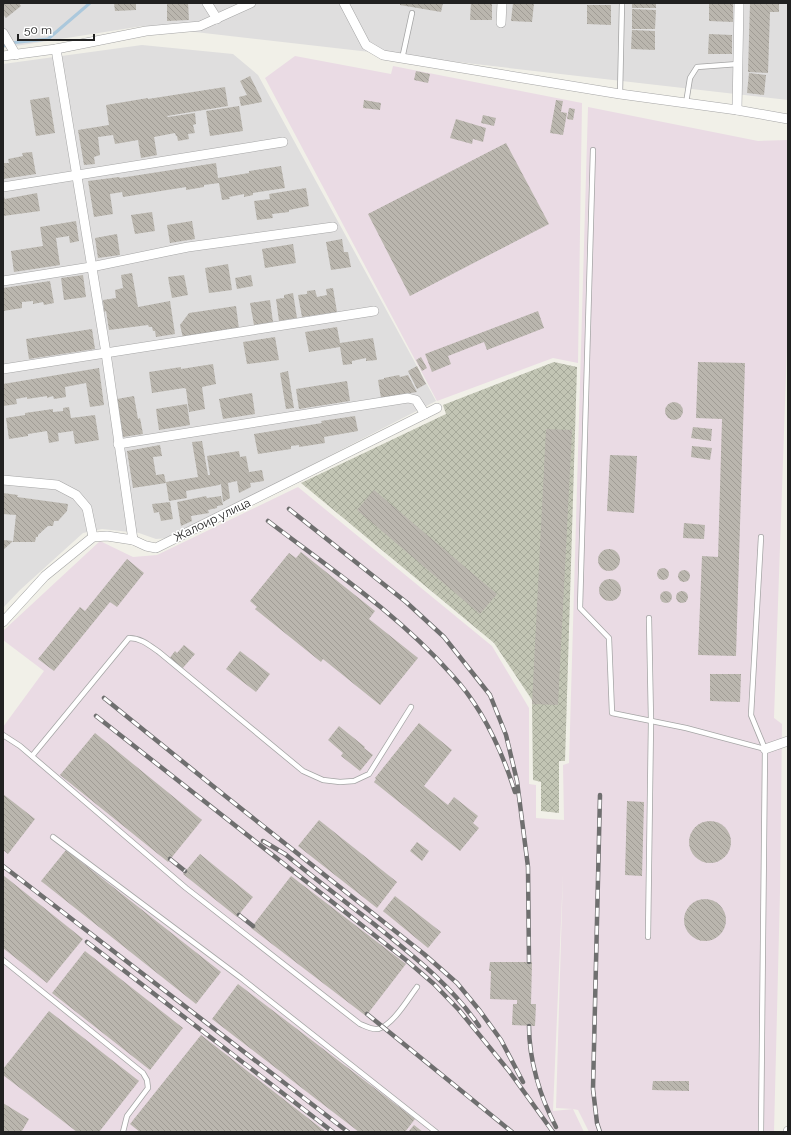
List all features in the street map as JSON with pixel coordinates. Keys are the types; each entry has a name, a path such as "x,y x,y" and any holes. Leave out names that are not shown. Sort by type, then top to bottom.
{"street":[{"path":"207,3 217,19"},
{"path":"3,56 56,49 146,31 200,26 251,3"},
{"path":"344,3 366,46 383,56 788,119"},
{"path":"501,23 502,3"},
{"path":"737,110 739,3"},
{"path":"6,39 16,55"},
{"path":"56,49 106,353 133,540"},
{"path":"3,188 283,142"},
{"path":"3,281 91,267 188,246 333,227"},
{"path":"3,369 374,311"},
{"path":"118,444 408,398 416,400 424,414"},
{"name":"Жалоир улица","path":"93,538 106,536 133,540 146,546 156,548 437,408"},
{"path":"3,480 57,485 76,495 87,508 93,538 45,576 3,622"},
{"path":"765,749 788,741"}],"lane":[{"path":"620,94 622,3"},
{"path":"402,58 412,13"},
{"path":"686,103 690,78 697,67 738,64"},
{"path":"593,150 580,608 609,638 612,713 765,749"},
{"path":"761,537 751,715 765,749 761,1132"},
{"path":"648,937 651,721 649,618"},
{"path":"32,756 129,638 137,638 159,652 303,771 323,780 340,782 354,781 369,774 411,707"},
{"path":"3,735 32,756 186,888 360,1024 378,1029 390,1022 418,987"},
{"path":"53,837 241,978 436,1132"},
{"path":"3,960 143,1073 147,1080 148,1088 127,1116 123,1132"}],"shaded area":[{"path":"3,3 788,3 788,100 143,26 3,48"},
{"path":"142,45 233,54 258,75 436,401 169,538 156,539 139,533 102,529 83,533 20,590 3,608 3,64"},
{"path":"295,56 391,74 393,66 582,103 578,363 553,358 437,401 265,78"},
{"path":"588,107 758,141 788,140 788,318 774,718 782,724 780,892 774,1132 589,1132 578,1110 573,1109 584,1132 3,1132 3,727 44,671 3,640 3,631 100,541 133,557 157,555 298,487 492,646 529,708 529,784 536,785 536,818 564,820 563,765 569,763","holes":["563,874 556,1108 573,1109 553,1111"]},
{"path":"554,362 577,367 565,761 559,761 559,813 541,811 541,782 533,780 532,700 494,643 301,483 446,414 443,405"}],"building":[{"path":"3,3 19,3 21,6 6,18 3,14"},
{"path":"114,3 136,3 136,10 115,11"},
{"path":"167,3 188,3 189,20 167,21"},
{"path":"400,3 443,3 441,12 400,5"},
{"path":"471,3 492,3 492,20 470,20"},
{"path":"513,3 534,3 532,22 511,21"},
{"path":"632,3 656,3 656,8 632,8"},
{"path":"709,3 733,3 733,22 709,21"},
{"path":"750,3 779,3 779,12 770,12 768,73 748,72"},
{"path":"587,5 611,5 611,25 587,24"},
{"path":"632,9 656,10 655,29 632,29"},
{"path":"632,30 655,31 655,50 631,49"},
{"path":"709,34 732,35 732,54 708,54"},
{"path":"416,71 430,74 428,83 414,80"},
{"path":"749,73 766,75 764,95 747,93"},
{"path":"250,76 262,102 241,106 239,97 247,95 240,81"},
{"path":"225,87 228,106 167,116 195,113 196,124 193,125 195,133 188,134 189,139 178,141 175,133 154,137 157,155 141,158 138,140 115,144 113,135 98,137 100,155 94,157 95,164 84,165 78,130 109,125 106,105"},
{"path":"49,97 55,133 36,136 30,100"},
{"path":"364,100 381,103 380,110 363,108"},
{"path":"556,100 563,101 561,112 567,113 563,135 550,133"},
{"path":"239,106 243,131 210,136 206,111"},
{"path":"569,108 575,109 573,120 567,119"},
{"path":"483,115 496,118 494,126 481,123"},
{"path":"456,119 486,128 483,142 473,139 472,144 450,138"},
{"path":"506,143 549,224 410,296 368,214"},
{"path":"32,152 36,174 3,179 3,163 9,163 8,159 23,156 22,153"},
{"path":"216,163 218,178 281,166 285,188 253,193 253,195 244,197 244,194 222,200 219,183 186,190 186,187 123,197 122,192 110,194 113,214 94,217 88,181 120,178"},
{"path":"306,188 309,206 289,210 289,212 272,214 273,218 257,220 254,201 270,199 269,194"},
{"path":"37,193 40,211 3,216 3,197 5,199"},
{"path":"152,212 155,231 135,234 131,215"},
{"path":"76,221 79,241 70,243 69,236 56,238 60,265 14,272 11,251 43,246 40,227"},
{"path":"192,221 195,239 170,243 167,225"},
{"path":"117,234 120,255 98,258 95,238"},
{"path":"342,239 344,252 348,252 351,267 331,270 326,242"},
{"path":"293,244 296,263 265,268 262,249"},
{"path":"228,264 232,290 209,293 205,268"},
{"path":"132,273 138,307 170,301 175,334 156,337 155,331 153,331 152,327 149,327 148,325 109,330 106,311 104,312 103,300 116,298 115,290 123,288 121,275"},
{"path":"83,275 86,297 64,300 61,278"},
{"path":"184,275 188,295 172,298 168,277"},
{"path":"251,275 253,286 237,289 235,278"},
{"path":"50,281 54,303 44,305 43,302 33,304 33,301 22,302 22,308 3,311 3,288"},
{"path":"333,288 337,312 302,317 298,295 307,294 307,291 315,290 317,297 327,295 326,289"},
{"path":"293,293 297,318 279,321 276,299 284,298 284,295"},
{"path":"270,300 273,322 254,325 250,303"},
{"path":"236,306 239,329 183,338 180,325 189,313"},
{"path":"538,311 544,328 487,350 484,342 448,356 451,364 432,372 425,354"},
{"path":"337,327 340,343 373,338 377,360 366,361 366,358 352,361 352,364 343,365 340,347 309,352 305,332"},
{"path":"92,329 95,349 29,359 26,339"},
{"path":"275,337 279,360 247,364 243,342"},
{"path":"421,357 427,368 422,371 416,360"},
{"path":"698,362 745,363 736,656 698,655 702,556 718,557 722,419 696,418"},
{"path":"213,364 216,384 202,387 205,409 189,412 186,389 184,388 152,393 149,372"},
{"path":"417,366 426,384 417,389 408,371"},
{"path":"99,368 104,405 90,407 86,383 65,387 66,397 54,399 53,396 47,398 47,396 27,399 27,397 16,399 17,404 3,406 3,384"},
{"path":"288,371 294,408 286,409 280,373"},
{"path":"399,375 400,377 408,375 417,392 381,398 378,380"},
{"path":"347,381 350,401 299,409 296,389"},
{"path":"252,393 255,414 223,419 219,399"},
{"path":"134,396 138,419 140,418 143,434 123,437 117,399"},
{"path":"674,402 678,403 682,407 682,415 678,419 674,420 670,419 666,415 665,411 666,407 670,403"},
{"path":"187,404 190,425 159,430 156,409"},
{"path":"69,407 71,418 95,415 99,440 75,444 73,431 58,433 59,441 49,443 47,431 9,439 6,418 25,415 25,413 53,409 53,412 63,411 63,408"},
{"path":"355,416 358,431 324,437 325,443 299,447 299,445 291,446 291,449 258,454 254,434"},
{"path":"693,427 712,429 711,441 691,438"},
{"path":"546,429 572,430 558,705 532,704"},
{"path":"202,441 208,475 210,475 207,456 239,451 240,457 246,456 249,472 262,470 264,481 250,483 251,487 239,493 237,481 228,483 230,498 223,502 221,484 186,491 187,498 169,501 166,482 198,477 192,442"},
{"path":"160,445 162,456 153,457 156,475 164,474 166,483 133,488 127,451"},
{"path":"692,446 712,448 710,460 691,457"},
{"path":"610,455 637,456 634,513 607,511"},
{"path":"374,490 497,594 480,614 357,510"},
{"path":"3,493 18,495 17,497 68,504 67,511 58,521 54,521 53,526 48,526 38,535 35,542 13,542 16,515 3,514"},
{"path":"206,496 207,498 221,496 223,505 208,510 209,513 191,516 192,521 181,526 177,502"},
{"path":"170,502 173,519 161,521 159,512 154,513 152,504"},
{"path":"684,523 705,525 704,539 683,538"},
{"path":"3,540 13,541 3,550"},
{"path":"605,549 613,549 620,556 620,564 613,571 605,571 598,564 598,556"},
{"path":"301,552 375,611 369,619 418,658 380,705 323,659 321,662 255,609 257,607 250,601 289,553 296,558"},
{"path":"127,559 144,573 117,607 110,602 54,671 38,659 80,607 85,611"},
{"path":"661,568 665,568 669,574 665,580 661,580 657,576 657,572"},
{"path":"682,570 686,570 690,576 686,582 682,582 678,578 678,574"},
{"path":"606,579 614,579 621,586 621,594 614,601 606,601 599,594 599,586"},
{"path":"664,591 668,591 672,597 668,603 664,603 660,599 660,595"},
{"path":"680,591 684,591 688,597 684,603 680,603 676,599 676,595"},
{"path":"184,645 195,654 182,669 169,659 175,651 177,653"},
{"path":"240,651 270,674 256,692 226,669"},
{"path":"710,674 741,674 740,702 710,701"},
{"path":"419,723 452,750 424,786 448,805 454,797 478,816 473,823 479,828 460,851 374,782 376,779 375,778"},
{"path":"339,726 373,755 360,771 341,756 343,753 328,740"},
{"path":"95,733 202,820 168,862 60,775"},
{"path":"3,794 35,819 8,854 3,850"},
{"path":"627,801 644,802 642,876 625,875"},
{"path":"319,820 397,882 377,908 298,846"},
{"path":"710,821 725,827 731,842 725,857 710,863 695,857 689,842 695,827"},
{"path":"417,842 429,851 422,861 410,851"},
{"path":"66,850 221,972 196,1004 41,881"},
{"path":"200,854 253,897 237,917 183,874"},
{"path":"3,875 83,939 47,983 3,948"},
{"path":"291,876 406,964 366,1016 251,928"},
{"path":"395,896 441,932 428,948 383,911"},
{"path":"705,899 720,905 726,920 720,935 705,941 690,935 684,920 690,905"},
{"path":"85,951 183,1028 150,1070 52,993"},
{"path":"490,962 532,962 531,1004 536,1004 535,1026 512,1025 513,1004 517,1004 517,1000 490,999"},
{"path":"238,984 415,1119 405,1132 359,1132 212,1019"},
{"path":"49,1011 139,1081 99,1132 77,1132 3,1075 3,1069"},
{"path":"201,1035 326,1132 140,1132 130,1124"},
{"path":"653,1081 689,1081 689,1091 652,1090"},
{"path":"3,1103 29,1119 22,1131 24,1132 3,1132"},
{"path":"414,1125 423,1132 408,1132"}],"waterway":[{"path":"3,46 10,43 48,39 90,3"}],"railway":[{"path":"289,509 406,602 444,637 490,695 506,735 517,781 528,867 529,962"},
{"path":"268,521 340,575 410,632 452,675 482,715 504,761 515,792"},
{"path":"104,698 424,954 457,983 501,1040 523,1082"},
{"path":"96,716 406,960 434,984 459,1010 509,1071 553,1132"},
{"path":"600,795 593,1089 597,1123 600,1132"},
{"path":"263,841 285,854 417,959 456,997 479,1026"},
{"path":"170,859 185,871"},
{"path":"3,866 348,1132"},
{"path":"239,915 253,926"},
{"path":"87,942 333,1132"},
{"path":"367,1014 512,1132"},
{"path":"529,1026 531,1052 536,1078 540,1091 556,1127"}]}
